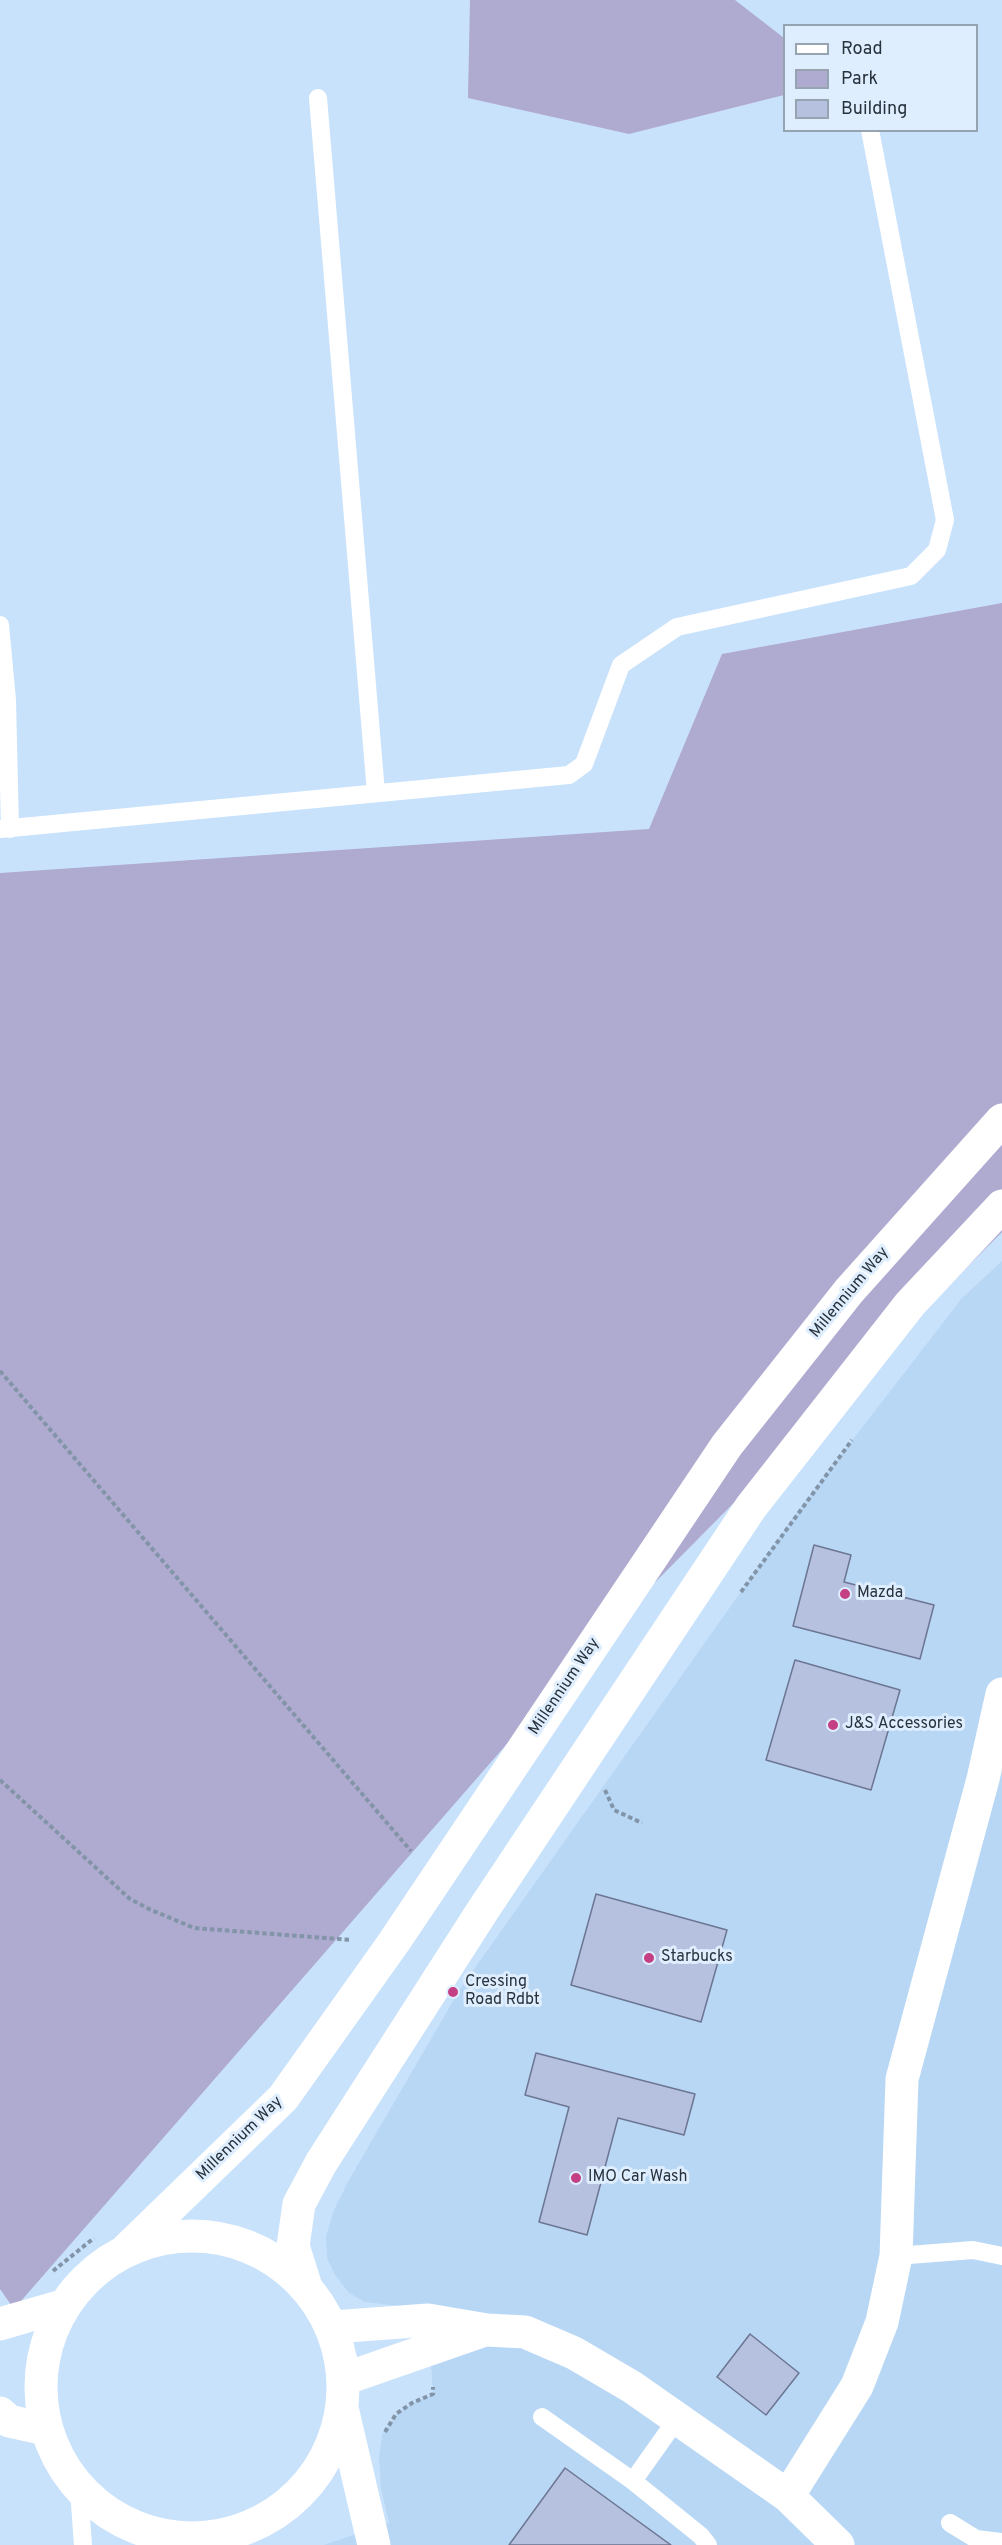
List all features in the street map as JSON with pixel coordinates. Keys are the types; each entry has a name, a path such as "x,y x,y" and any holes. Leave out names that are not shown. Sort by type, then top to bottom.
{"main road":[{"name":"Millennium Way","path":"127,2249 283,2098 394,1942 727,1445 849,1291 1002,1120"},
{"path":"374,2545 343,2412 344,2379 333,2327 305,2284 293,2246 299,2204 321,2163 483,1910 751,1507 910,1304 1002,1206"},
{"path":"788,2496 857,2386 882,2322 896,2256 902,2079 983,1779 1002,1694"},
{"path":"305,2284 262,2252 230,2239 177,2235 127,2249 99,2267 63,2306 39,2376 45,2428 79,2490 131,2528 180,2543 244,2540 292,2504 325,2462 343,2412"},
{"path":"0,2324 63,2306"},
{"path":"333,2327 428,2320 487,2330 525,2332 574,2353 632,2387 788,2496 832,2542"},
{"path":"344,2379 487,2330"},
{"path":"0,2413 9,2421 45,2428"}],"lane":[{"path":"318,98 376,793"},
{"path":"0,625 7,700 5,829 569,775 585,764 621,665 677,627 911,576 937,550 945,519 870,132"},
{"path":"896,2256 973,2250 1002,2256"},
{"path":"542,2417 633,2481 701,2536 708,2545"},
{"path":"633,2481 677,2419"},
{"path":"79,2490 83,2545"},
{"path":"950,2523 976,2539 1002,2542"}],"path":[{"path":"0,1371 436,1880"},
{"path":"739,1595 800,1508 856,1435"},
{"path":"0,1780 130,1899 194,1928 268,1935 394,1942"},
{"path":"596,1796 603,1787 614,1810 642,1822"},
{"path":"382,2435 396,2414 412,2403 433,2394 430,2350"}],"shaded area":[{"path":"1002,1261 1002,2545 324,2545 389,2523 381,2488 379,2458 382,2435 396,2414 412,2403 433,2394 430,2350 423,2309 365,2302 349,2293 335,2275 327,2258 326,2236 334,2210 349,2180 460,1989 800,1508 962,1298"}],"green space":[{"path":"470,0 735,0 783,37 783,95 629,134 468,98"},
{"path":"1002,603 1002,1232 594,1644 14,2309 0,2289 0,873 649,829 722,654"}],"building":[{"name":"Mazda","path":"814,1545 851,1555 844,1582 934,1605 920,1659 793,1626"},
{"name":"J&S Accessories","path":"795,1660 900,1690 871,1790 766,1760"},
{"name":"Starbucks","path":"596,1894 727,1930 701,2022 571,1985"},
{"name":"IMO Car Wash","path":"536,2053 695,2094 684,2135 618,2118 587,2235 539,2222 569,2107 525,2095"},
{"path":"750,2334 799,2373 766,2415 717,2377"},
{"path":"565,2468 671,2545 509,2545"}],"place":[{"name":"Mazda","path":"845,1594"},
{"name":"J&S Accessories","path":"833,1725"},
{"name":"Starbucks","path":"649,1958"},
{"name":"Cressing Road Rdbt","path":"453,1992"},
{"name":"IMO Car Wash","path":"576,2178"}]}
